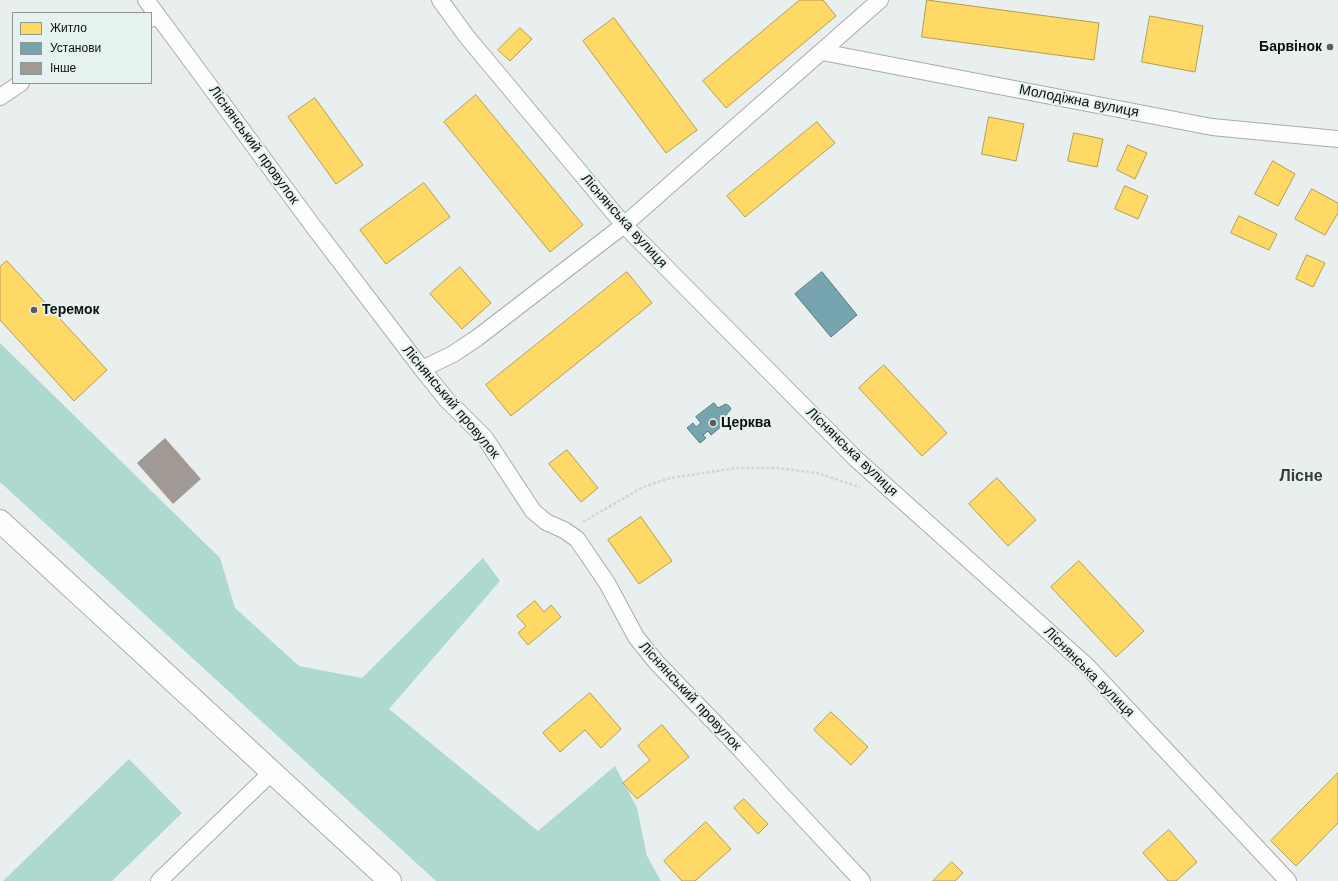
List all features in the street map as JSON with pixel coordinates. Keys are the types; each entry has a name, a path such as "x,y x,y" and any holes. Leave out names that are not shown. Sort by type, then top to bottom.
{"highway":[{"path":"0,521 390,881"}],"street":[{"name":"Ліснянський провулок","path":"146,0 155,17 422,370 446,399 486,438 533,511 546,522 564,530 577,539 607,583 636,637 658,663 862,881"},
{"name":"Ліснянська вулиця","path":"440,0 467,37 624,225 856,458 1087,666 1288,881"},
{"path":"422,370 453,354 477,338 624,225 880,0"},
{"name":"Молодіжна вулиця","path":"822,52 1212,127 1338,139"},
{"path":"0,97 20,84"},
{"path":"159,881 272,772"}],"path":[{"path":"564,530 585,521 643,487 670,478 736,468 778,468 817,473 861,487"}],"green space":[{"path":"0,343 220,558 235,608 299,666 362,678 483,558 500,581 389,709 538,831 615,766 637,808 647,856 661,881 436,881 0,482"},
{"path":"129,759 182,813 112,881 3,881"}],"building: Житло":[{"path":"800,0 823,0 836,16 726,108 703,81"},
{"path":"927,0 1099,23 1094,60 922,37"},
{"path":"1150,16 1203,26 1195,72 1142,62"},
{"path":"614,18 697,130 666,153 583,41"},
{"path":"520,28 532,39 510,61 498,50"},
{"path":"476,95 583,225 550,252 444,122"},
{"path":"315,98 363,165 336,184 288,117"},
{"path":"989,117 1024,124 1016,161 982,154"},
{"path":"817,122 835,143 745,217 727,196"},
{"path":"1074,133 1103,139 1097,167 1068,161"},
{"path":"1128,145 1147,153 1135,179 1117,170"},
{"path":"1273,161 1295,174 1278,206 1255,194"},
{"path":"424,183 450,217 386,264 360,230"},
{"path":"1125,186 1148,196 1138,219 1115,209"},
{"path":"1312,189 1338,203 1338,213 1325,235 1295,219"},
{"path":"1239,216 1277,234 1269,250 1231,233"},
{"path":"1307,255 1325,263 1313,287 1296,279"},
{"path":"7,261 107,370 74,401 0,320 0,267"},
{"path":"460,267 491,303 462,329 430,294"},
{"path":"627,272 652,303 511,416 486,385"},
{"path":"884,365 947,433 922,456 859,388"},
{"path":"567,450 598,488 581,502 549,464"},
{"path":"997,478 1036,520 1008,546 969,504"},
{"path":"641,517 672,561 639,584 608,540"},
{"path":"1079,561 1144,631 1116,657 1051,587"},
{"path":"535,601 544,612 551,605 561,617 528,645 518,633 526,626 517,616"},
{"path":"590,693 621,729 601,748 585,730 560,752 543,733"},
{"path":"831,712 868,747 851,765 814,730"},
{"path":"662,725 689,757 637,799 623,783 650,760 638,746"},
{"path":"1338,773 1338,823 1296,866 1271,841"},
{"path":"744,799 768,824 758,834 734,808"},
{"path":"706,822 731,849 695,881 682,881 664,861"},
{"path":"1169,830 1197,862 1176,881 1168,881 1143,853"},
{"path":"952,862 963,873 955,881 933,881"}],"building: Установи":[{"path":"822,272 857,315 831,337 795,294"},
{"name":"Церква","path":"714,403 718,408 726,404 729,406 731,409 725,416 729,420 711,435 708,431 703,435 706,438 700,443 687,428 693,423 696,427 701,423 696,417"}],"building: Інше":[{"path":"165,438 201,479 173,504 137,463"}],"place":[{"name":"Барвінок","path":"1330,47"},
{"name":"Теремок","path":"34,310"},
{"name":"Церква","path":"713,423"}],"district":[{"name":"Лісне","path":"1301,476"}]}
